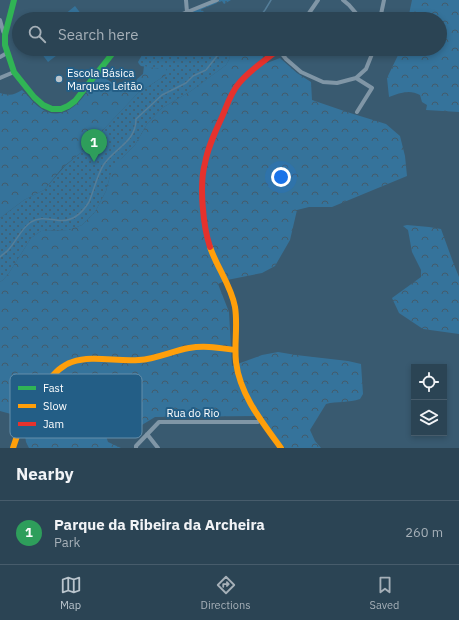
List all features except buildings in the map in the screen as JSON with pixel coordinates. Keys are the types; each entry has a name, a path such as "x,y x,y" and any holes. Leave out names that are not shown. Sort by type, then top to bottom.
{"street":[{"path":"14,0 5,35 7,53 14,72 43,106 52,109 61,109 75,101 110,56"},
{"path":"186,0 187,12 217,0"},
{"path":"310,12 318,0"},
{"path":"343,0 355,12"},
{"path":"381,12 384,0"},
{"path":"0,20 5,35"},
{"path":"0,57 7,53"},
{"path":"270,56 249,72 238,83 212,140 204,165 202,179 205,220 209,244 214,259 229,289 234,308 236,363 241,383 260,420 281,448"},
{"path":"284,56 301,72 323,82 338,83 356,78 366,69 371,56"},
{"path":"0,78 14,72"},
{"path":"356,78 372,88 357,112"},
{"path":"54,374 71,361 80,359 130,362 146,360 190,348 202,347 235,350"},
{"name":"Rua do Rio","path":"136,448 136,446 159,422 258,422 260,420"},
{"path":"147,434 158,448"},
{"path":"12,448 16,438"}],"green space":[{"path":"217,0 231,0 224,4 222,1 202,9 204,12 187,12"},
{"path":"412,0 459,0 459,112 426,110 427,105 422,102 420,95 412,92 401,93 389,97 387,78 398,56 447,56 447,12 409,12"},
{"path":"75,6 80,12 68,12"},
{"path":"43,56 56,56 48,62"},
{"path":"141,56 229,56 230,58 226,65 191,91 162,108 147,124 135,145 122,158 110,176 106,191 95,212 82,225 69,230 41,231 31,238 9,273 0,282 0,218 24,200 44,190 65,166 84,150 138,93 166,75 159,69 141,66 138,62"},
{"path":"229,56 262,56 267,63 280,58 297,73 311,82 312,100 386,124 400,136 405,156 407,176 332,207 309,207 297,210 290,240 275,266 262,273 227,280 218,284 229,312 232,366 262,355 278,352 361,364 363,394 360,399 326,404 310,430 315,441 321,448 285,448 259,416 155,417 142,425 142,374 10,374 10,414 0,411 0,282 9,273 31,238 41,231 69,230 82,225 95,212 106,191 113,168 135,145 147,124 162,108 191,91 226,65 230,58"},
{"path":"144,66 159,69 165,67 167,71 166,75 138,93 84,150 63,167 44,190 24,200 0,218 0,93 12,94 22,90 39,107 49,113 59,113 69,110 78,103 99,76 125,90 130,89 135,85 137,79 143,74"},
{"path":"407,225 441,229 459,277 459,334 423,329 399,313 392,298 421,277 421,270 412,252 408,230 403,226"},
{"path":"25,438 107,438 108,442 121,448 29,448"}],"waterway":[{"path":"263,12 271,0"},
{"path":"0,257 8,250 24,228 31,222 37,219 61,221 71,219 83,211 89,202 97,178 104,164 129,139 133,133 136,119 162,95 186,83 193,76 206,70 217,56"}],"traffic: fast":[{"path":"14,0 5,35 5,45 14,72 34,97 43,105 52,109 61,109 75,101 110,56"}],"traffic: slow":[{"path":"210,247 230,291 235,307 236,362 242,386 253,408 281,448"},
{"path":"55,374 68,363 80,360 145,359 195,347 212,347 235,350"},
{"path":"13,448 16,438"}],"traffic: jam":[{"path":"210,247 205,228 202,194 203,172 206,157 214,134 234,90 244,77 270,56"}],"place":[{"name":"Escola Básica Marques Leitão","path":"59,79"},
{"name":"Parque da Ribeira da Archeira","path":"94,162"}]}
